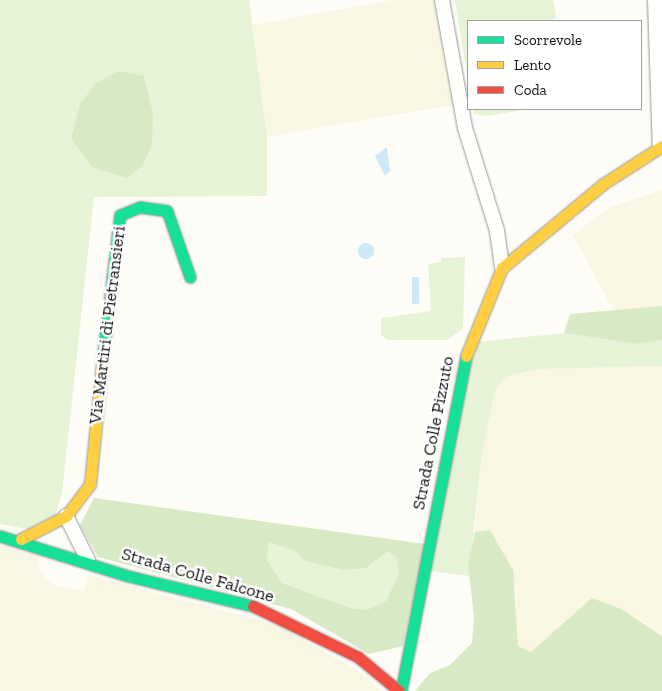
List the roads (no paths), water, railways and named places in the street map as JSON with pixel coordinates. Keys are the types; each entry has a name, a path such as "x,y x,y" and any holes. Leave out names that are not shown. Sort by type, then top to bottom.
{"street":[{"path":"442,0 463,119 497,231 502,268"},
{"path":"655,0 661,146"},
{"name":"Strada Colle Pizzuto","path":"400,691 461,368 502,268 603,184 661,146"},
{"name":"Via Martiri di Pietransieri","path":"21,540 66,516 90,484 114,236 120,215 140,207 167,210 190,277"},
{"path":"66,516 88,560"},
{"name":"Strada Colle Falcone","path":"0,536 21,540 88,560 128,576 265,609 358,657 400,691"}],"water":[{"path":"387,147 390,171 385,176 375,156"},
{"path":"366,243 374,251 366,259 358,251"},
{"path":"412,277 419,277 419,304 412,304"}]}
